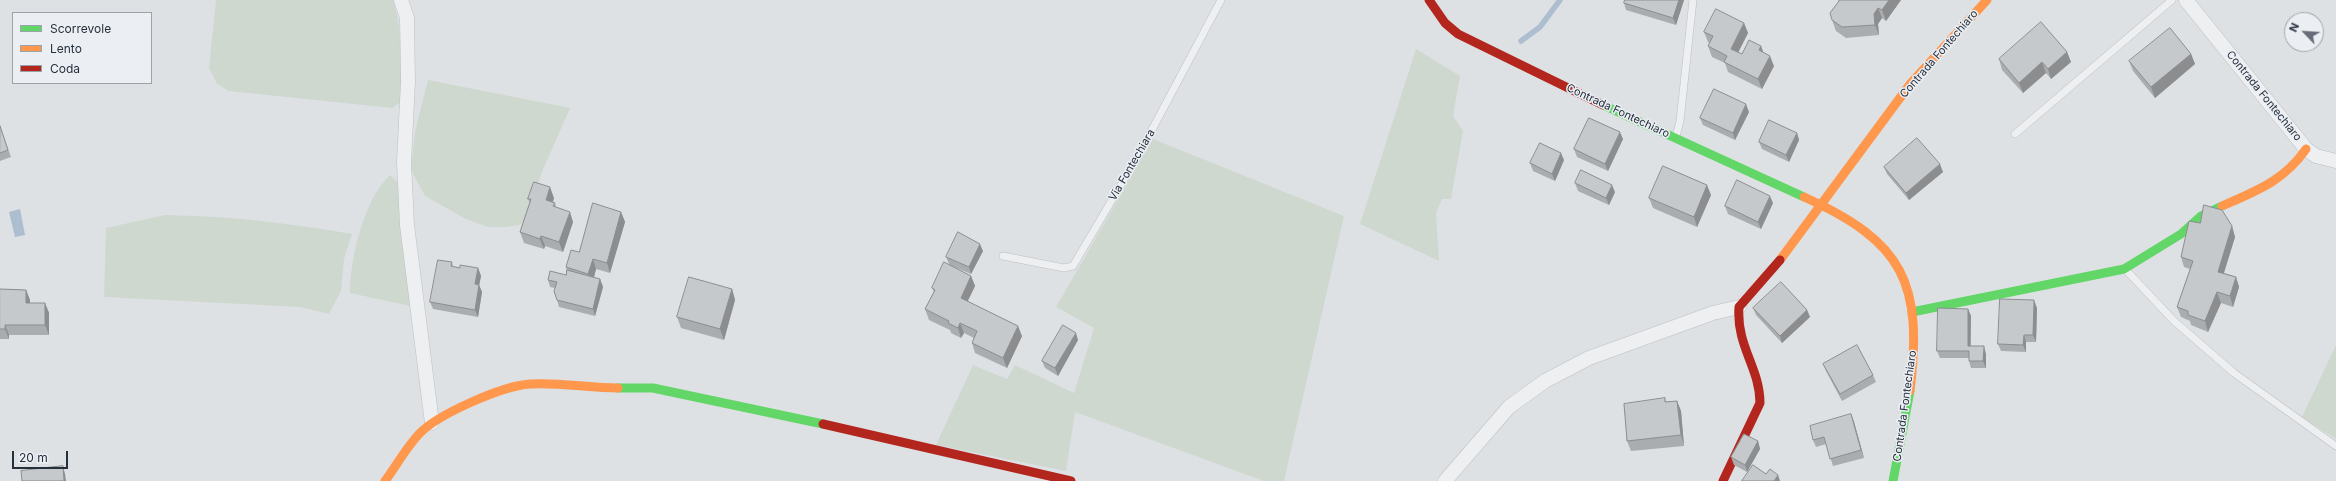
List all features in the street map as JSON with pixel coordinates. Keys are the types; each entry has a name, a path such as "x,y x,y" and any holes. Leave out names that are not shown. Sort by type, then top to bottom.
{"street":[{"path":"401,0 407,18 408,81 404,162 406,225 432,422"},
{"name":"Contrada Fontechiaro","path":"1429,0 1445,23 1458,34 1575,92 1820,204 1851,220 1882,246 1904,276 1912,312 1914,330 1911,373 1893,481"},
{"name":"Contrada Fontechiaro","path":"1820,204 1911,83 1987,0"},
{"name":"Contrada Fontechiaro","path":"2186,0 2306,149 2316,156 2336,161"},
{"path":"1912,312 2124,269 2181,234 2201,216 2269,185 2295,166 2306,149"},
{"path":"1445,481 1509,407 1545,381 1588,358 1713,313 1739,306 1768,276 1820,204"},
{"path":"1723,481 1739,444 1760,403 1760,390 1740,336 1738,321 1739,306"},
{"path":"385,481 419,434 432,422 446,414 490,395 529,384 596,388 653,388 741,406 1071,481"}],"lane":[{"name":"Via Fontechiara","path":"1003,256 1064,268 1073,266 1138,156 1222,0"},
{"path":"1675,138 1680,121 1693,0"},
{"path":"2016,134 2172,0"},
{"path":"2124,269 2174,321 2234,373 2336,446"}],"shaded area":[{"path":"216,0 393,0 400,38 401,102 392,108 229,91 217,84 209,68"},
{"path":"1416,49 1460,76 1453,116 1463,131 1451,199 1442,199 1436,213 1439,261 1360,224"},
{"path":"428,80 570,108 542,172 527,218 520,225 488,227 466,219 425,196 411,170 415,132"},
{"path":"1153,139 1344,216 1284,481 1264,481 1075,412 1066,471 936,445 973,365 1007,379 1015,365 1074,393 1094,328 1056,307"},
{"path":"390,175 400,185 410,306 350,293 353,263 360,230 373,199"},
{"path":"165,215 259,221 352,234 344,259 341,291 329,314 301,307 104,297 106,228"},
{"path":"2336,345 2336,439 2302,417"}],"water":[{"path":"20,209 25,235 15,237 9,212"}],"building":[{"path":"1625,0 1679,0 1673,18 1624,3"},
{"path":"1839,0 1889,0 1882,10 1878,8 1874,14 1875,25 1842,27 1832,20 1830,13"},
{"path":"1716,9 1744,23 1731,49 1742,54 1749,40 1761,46 1759,50 1770,56 1758,79 1724,62 1727,56 1708,46 1713,36 1704,32"},
{"path":"2041,22 2067,52 2048,69 2042,62 2019,83 1999,59"},
{"path":"2170,28 2191,54 2151,87 2129,61"},
{"path":"1714,89 1746,104 1733,133 1700,118"},
{"path":"1589,118 1620,132 1605,164 1574,149"},
{"path":"1769,120 1797,133 1786,155 1759,142"},
{"path":"0,126 8,150 0,153"},
{"path":"1917,138 1940,164 1906,193 1884,167"},
{"path":"1540,143 1561,153 1552,174 1530,163"},
{"path":"1663,166 1707,185 1694,217 1649,198"},
{"path":"1581,170 1612,185 1606,198 1575,183"},
{"path":"1737,180 1770,196 1758,222 1725,206"},
{"path":"534,182 550,187 546,200 555,203 553,206 570,212 559,242 541,236 540,239 520,232 531,199 528,199"},
{"path":"593,203 621,212 607,263 593,259 588,274 566,267 571,250 579,252"},
{"path":"2204,205 2222,210 2232,226 2218,272 2236,277 2230,296 2217,292 2205,321 2188,315 2188,311 2177,307 2193,261 2181,257 2189,221 2200,223"},
{"path":"958,232 980,244 969,267 946,257"},
{"path":"438,260 452,262 451,266 460,268 460,265 478,268 475,284 479,285 475,310 430,302"},
{"path":"944,262 971,276 961,298 1018,326 1003,358 972,343 977,331 960,323 958,328 948,323 949,321 925,309 935,290 932,288"},
{"path":"567,270 600,279 593,309 557,300 554,291 557,282 548,280 550,271 566,275"},
{"path":"689,277 732,289 720,329 677,317"},
{"path":"1781,282 1807,310 1780,336 1753,308"},
{"path":"0,289 26,290 26,303 45,303 45,325 5,325 5,329 0,329"},
{"path":"2000,299 2034,300 2033,335 2024,335 2023,345 1998,344"},
{"path":"1938,308 1968,309 1968,346 1984,346 1983,361 1969,361 1969,351 1937,351"},
{"path":"1063,325 1076,333 1055,368 1042,361"},
{"path":"1857,345 1873,375 1840,394 1823,364"},
{"path":"1665,398 1665,402 1677,401 1681,435 1627,441 1624,404"},
{"path":"1851,414 1861,450 1830,459 1824,437 1813,440 1810,426"},
{"path":"1744,434 1758,441 1745,465 1731,457"},
{"path":"1753,465 1766,474 1770,469 1778,475 1774,481 1742,481"},
{"path":"63,466 64,481 22,481 21,471"}],"waterway":[{"path":"1521,41 1540,27 1560,0"}],"traffic: fast":[{"path":"1603,105 1804,197"},
{"path":"1912,312 2124,269 2181,234 2201,216 2222,206"},
{"path":"618,388 653,388 823,424"},
{"path":"1893,481 1910,391"}],"traffic: slow":[{"path":"1780,260 1911,83 1987,0"},
{"path":"2222,206 2258,190 2279,177 2306,149"},
{"path":"1804,197 1838,214 1865,231 1885,250 1899,270 1909,294 1913,321 1913,354 1910,391"},
{"path":"385,481 410,445 428,426 455,410 488,395 530,384 618,388"}],"traffic: jam":[{"path":"1429,0 1445,23 1458,34 1603,105"},
{"path":"1723,481 1760,403 1756,379 1741,334 1739,307 1780,260"},
{"path":"823,424 1071,481"}]}
